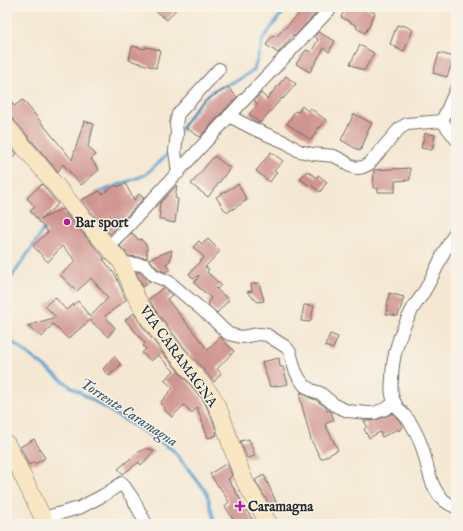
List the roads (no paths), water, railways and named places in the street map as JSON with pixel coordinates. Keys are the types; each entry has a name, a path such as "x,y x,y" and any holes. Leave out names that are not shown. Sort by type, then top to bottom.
{"street":[{"path":"108,247 332,7"},
{"path":"178,173 175,151 178,114 219,69"},
{"path":"442,121 456,90"},
{"path":"229,116 254,130 287,143 299,151 334,156 356,168 363,167 368,164 403,126 407,124 442,121"},
{"path":"442,121 456,139"},
{"name":"VIA CARAMAGNA","path":"7,127 122,263 136,296 150,320 212,396 222,417 245,482 269,524"},
{"path":"453,506 441,498 430,480 421,445 410,422 395,404 391,390 394,361 402,331 456,231"},
{"path":"122,263 145,265 153,275 169,282 229,334 241,337 259,334 267,335 286,347 290,352 296,374 304,385 311,390 320,393 336,406 348,411 374,413 395,404"},
{"path":"7,444 45,521 79,508 104,495 122,483 133,499 146,524"}],"waterway":[{"path":"181,130 199,104 212,91 238,80 254,70 263,39 279,17 289,7"},
{"path":"97,193 145,175 169,153 171,149"},
{"path":"7,284 42,231 48,226"},
{"name":"Torrente Caramagna","path":"7,338 71,387 173,450 207,493 215,524"}],"place":[{"name":"Bar sport","path":"67,222"},
{"name":"Caramagna","path":"240,506"}]}
